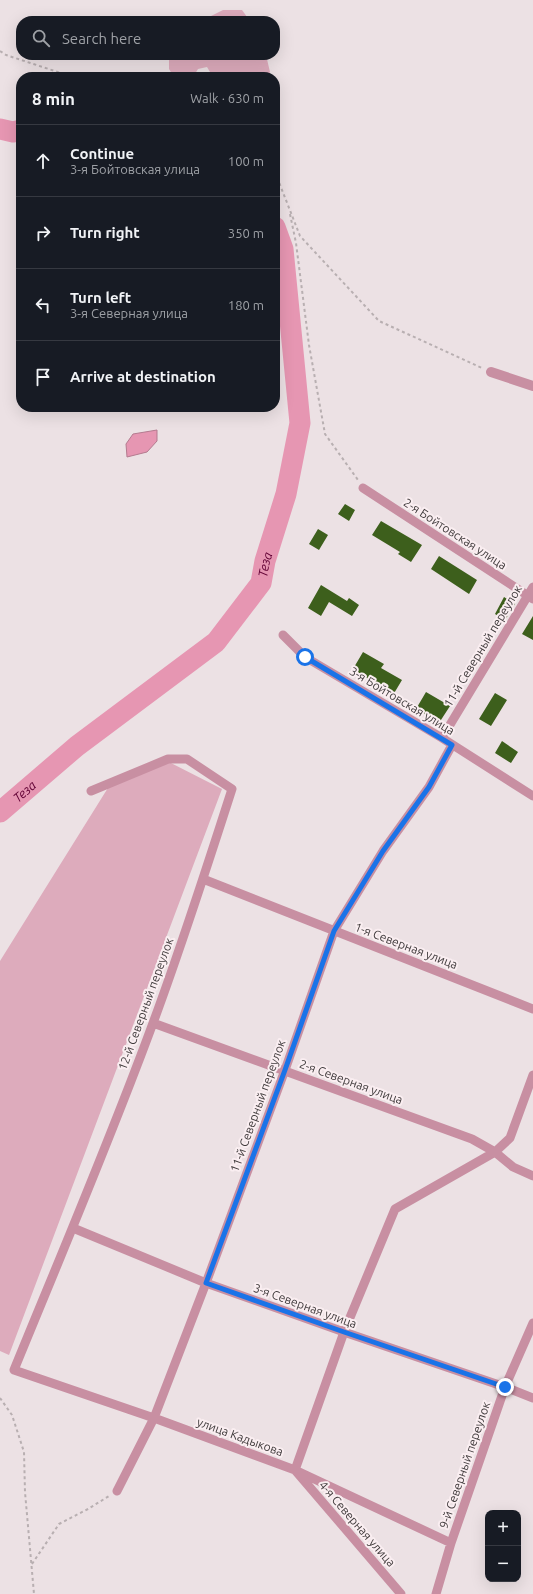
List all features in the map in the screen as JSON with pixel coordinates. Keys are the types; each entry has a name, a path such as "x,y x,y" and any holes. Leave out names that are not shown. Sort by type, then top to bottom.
{"street":[{"path":"491,372 533,386"},
{"name":"2-я Бойтовская улица","path":"363,488 530,598"},
{"name":"11-й Северный переулок","path":"442,738 530,598 533,586"},
{"name":"3-я Бойтовская улица","path":"282,636 305,657 442,738 533,796"},
{"name":"11-й Северный переулок","path":"117,1491 154,1418 285,1070 334,931 383,851 429,787 452,745"},
{"name":"12-й Северный переулок","path":"14,1370 73,1228 153,1023 203,879 232,789 187,759 168,759 90,791"},
{"name":"1-я Северная улица","path":"203,879 533,1009"},
{"name":"2-я Северная улица","path":"153,1023 472,1139 495,1152 513,1167 533,1176"},
{"path":"295,1470 344,1332 395,1209 495,1152 510,1138 533,1075"},
{"name":"3-я Северная улица","path":"73,1228 206,1283 533,1398"},
{"name":"9-й Северный переулок","path":"436,1594 451,1543 505,1387 533,1323"},
{"name":"улица Кадыкова","path":"14,1370 154,1418 295,1470 451,1543"},
{"name":"4-я Северная улица","path":"295,1470 401,1594"}],"path":[{"path":"0,51 16,57"},
{"path":"23,60 58,72"},
{"path":"280,185 300,236 379,320 491,372"},
{"path":"288,207 296,243 309,345 326,434 363,488"},
{"path":"0,1398 12,1415 24,1452 25,1492 34,1594"},
{"path":"32,1565 59,1524 88,1509 117,1491"}],"shaded area":[{"path":"223,10 242,10 246,16 211,16"},
{"path":"169,60 267,60 270,72 210,72 207,67 198,69 196,72 171,72 169,69"},
{"path":"157,430 157,441 147,452 127,457 126,444 133,434"},
{"path":"165,760 222,789 9,1355 0,1351 0,961 111,783"}],"building":[{"path":"345,504 355,510 349,521 338,514"},
{"path":"381,521 422,545 411,562 398,554 400,552 372,535"},
{"path":"318,529 328,535 319,550 309,544"},
{"path":"439,556 477,580 469,594 431,569"},
{"path":"321,585 347,601 349,598 359,605 352,616 329,602 321,616 308,608"},
{"path":"504,597 515,604 505,620 495,614"},
{"path":"533,616 533,640 522,634"},
{"path":"363,652 384,664 381,668 402,680 393,695 353,669"},
{"path":"426,692 450,706 439,723 416,709"},
{"path":"495,693 507,700 491,726 479,719"},
{"path":"502,741 518,752 511,763 495,753"}],"waterway":[{"name":"Теза","path":"0,129 16,131"},
{"name":"Теза","path":"0,812 77,746 216,642 261,583 265,561 286,494 300,423 283,249 280,241"}],"route":[{"path":"305,657 452,745 429,787 383,851 334,931 285,1070 206,1283 505,1387"}]}
